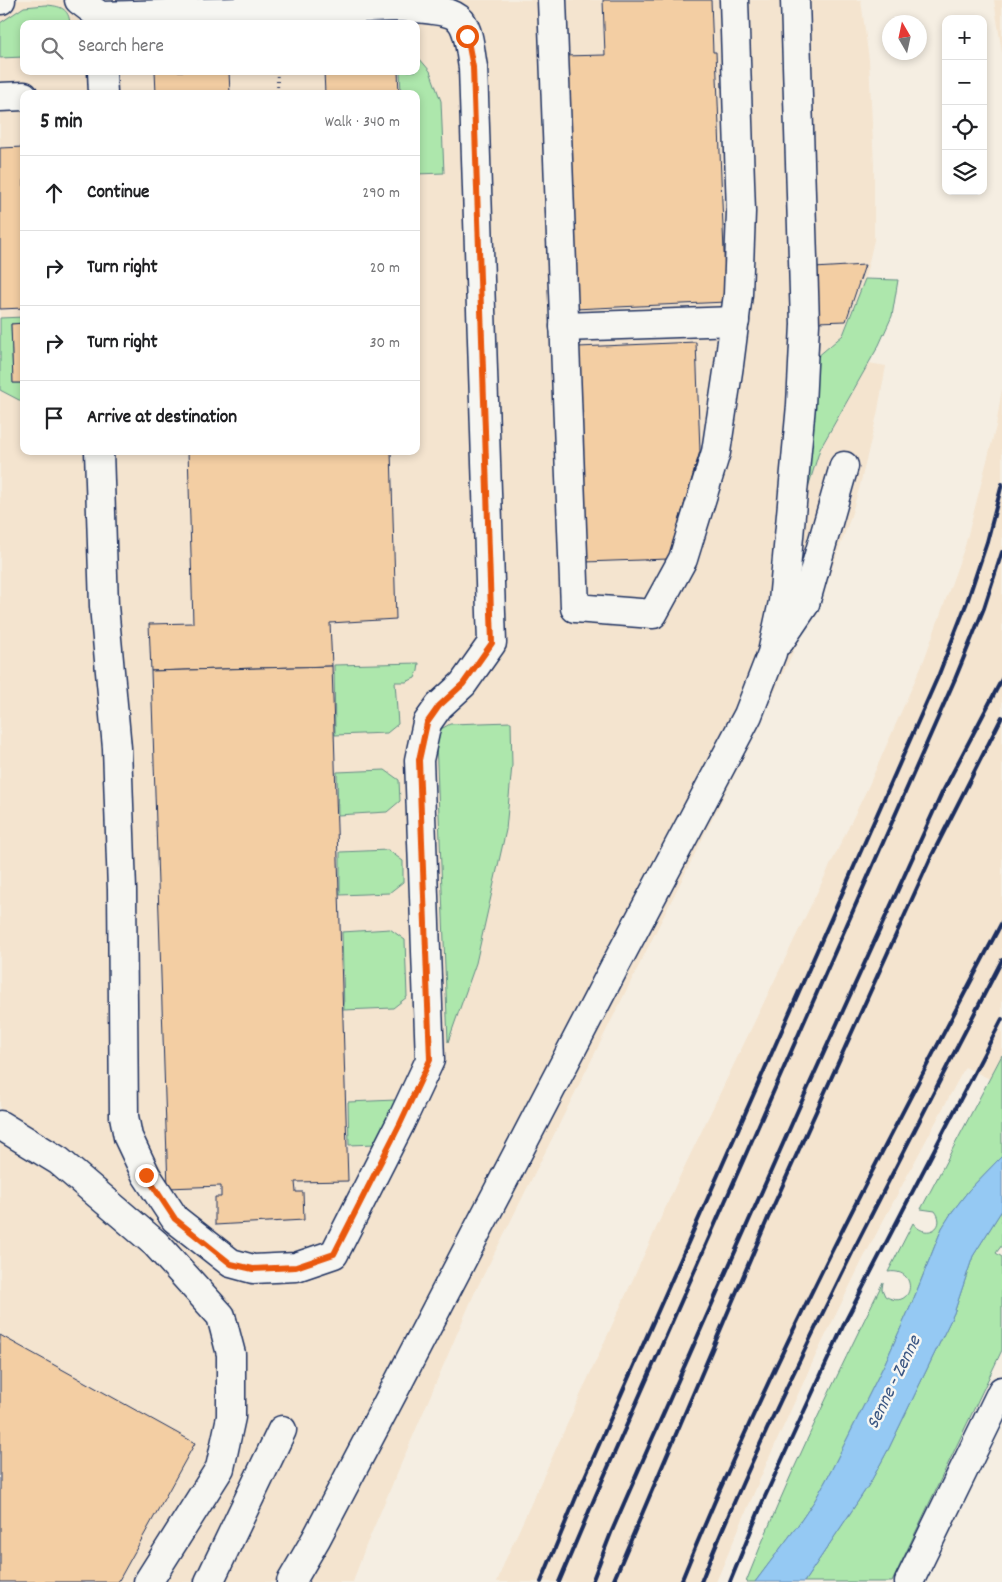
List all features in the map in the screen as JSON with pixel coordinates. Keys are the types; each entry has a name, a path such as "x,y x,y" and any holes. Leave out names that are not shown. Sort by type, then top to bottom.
{"lane":[{"path":"552,0 575,608 653,614 683,559 716,452 735,321 738,294 741,212 734,0"},
{"path":"291,1582 316,1539 748,715 772,653 783,602 801,405 806,324 795,0"},
{"path":"93,13 144,7 401,4 444,11 460,20 467,36 473,67 492,643 463,684 439,706 427,723 419,760 430,1060 334,1254 296,1267 253,1269 231,1264 175,1219 146,1175 128,1137 124,1116 122,890 117,748 104,606 99,455"},
{"path":"102,75 103,90"},
{"path":"0,97 20,96"},
{"path":"564,327 735,321"},
{"path":"772,653 805,604 844,466"},
{"path":"0,1125 59,1160 156,1244 221,1316 231,1354 231,1418 220,1468 148,1582"},
{"path":"909,1582 1002,1391"},
{"path":"209,1582 282,1430"}],"path":[{"path":"277,75 278,90"}],"shaded area":[{"path":"0,0 861,0 869,60 874,165 874,240 865,279 843,335 817,357 806,494 820,449 869,363 886,366 877,415 850,519 831,571 755,734 474,1294 365,1548 353,1582 0,1582"},
{"path":"994,0 1002,0 1002,53"},
{"path":"1002,389 1002,1055 990,1079 965,1067 864,1257 815,1357 716,1582 497,1582 678,1180 869,785 924,660 965,546 996,426"}],"green space":[{"path":"56,6 66,11 69,20 20,20 20,57 0,58 0,23 24,7"},
{"path":"420,59 430,71 441,101 444,173 420,174 420,90 401,90 400,75 420,75"},
{"path":"865,279 898,280 892,316 879,345 820,449 805,497 817,357 843,335"},
{"path":"20,317 20,323 11,324 13,383 20,383 20,400 0,390 0,318"},
{"path":"419,663 415,678 406,682 395,682 398,724 387,733 335,735 334,665"},
{"path":"511,722 512,765 506,830 476,963 448,1042 436,740 441,729 450,724"},
{"path":"385,770 399,780 400,801 387,812 338,815 337,772"},
{"path":"388,850 403,861 403,882 389,893 340,895 340,852"},
{"path":"390,929 405,940 407,997 393,1008 344,1010 342,932"},
{"path":"1002,1055 1002,1156 969,1190 942,1228 912,1303 885,1363 815,1500 755,1582 746,1582 794,1468 883,1282 882,1289 885,1296 895,1300 902,1299 907,1295 909,1282 905,1276 898,1272 888,1272 913,1223 923,1231 933,1230 937,1227 939,1222 935,1211 921,1209"},
{"path":"396,1100 375,1144 349,1145 348,1102"},
{"path":"1002,1210 1002,1245 996,1253 1002,1257 1002,1350 892,1582 804,1582 870,1483 889,1448 954,1313 973,1256"}],"water":[{"name":"Senne - Zenne","path":"1002,1156 1002,1210 973,1256 954,1313 889,1448 870,1483 804,1582 755,1582 798,1525 831,1471 885,1363 912,1303 942,1228 969,1190"}],"building":[{"path":"603,0 711,0 713,52 716,52 726,302 574,309 563,56 605,55"},
{"path":"155,75 229,75 230,90 156,90"},
{"path":"324,75 398,75 399,90 325,90"},
{"path":"20,147 20,308 0,309 0,148"},
{"path":"865,265 846,321 817,322 814,268"},
{"path":"20,323 20,383 13,383 11,324"},
{"path":"696,342 700,451 668,559 585,562 578,347"},
{"path":"188,455 391,455 396,619 330,623 332,666 151,671 149,624 193,623"},
{"path":"332,666 348,1181 295,1182 296,1192 303,1192 304,1220 215,1225 215,1197 221,1197 221,1186 168,1188 151,671"},
{"path":"0,1335 195,1443 118,1582 0,1582"}],"railway":[{"path":"541,1582 579,1490 939,674 967,602 987,542 1002,484"},
{"path":"559,1582 955,679 984,608 1002,552"},
{"path":"592,1582 611,1533 801,1103 941,795 1002,679"},
{"path":"613,1582 768,1218 931,857 1002,717"},
{"path":"681,1582 754,1414 833,1248 1002,922"},
{"path":"701,1582 755,1456 814,1331 1002,960"},
{"path":"730,1582 763,1501 845,1322 1002,1019"}],"route":[{"path":"146,1175 175,1219 231,1264 253,1269 296,1267 334,1254 430,1060 419,760 427,723 439,706 463,684 492,643 473,67 467,36"}]}
